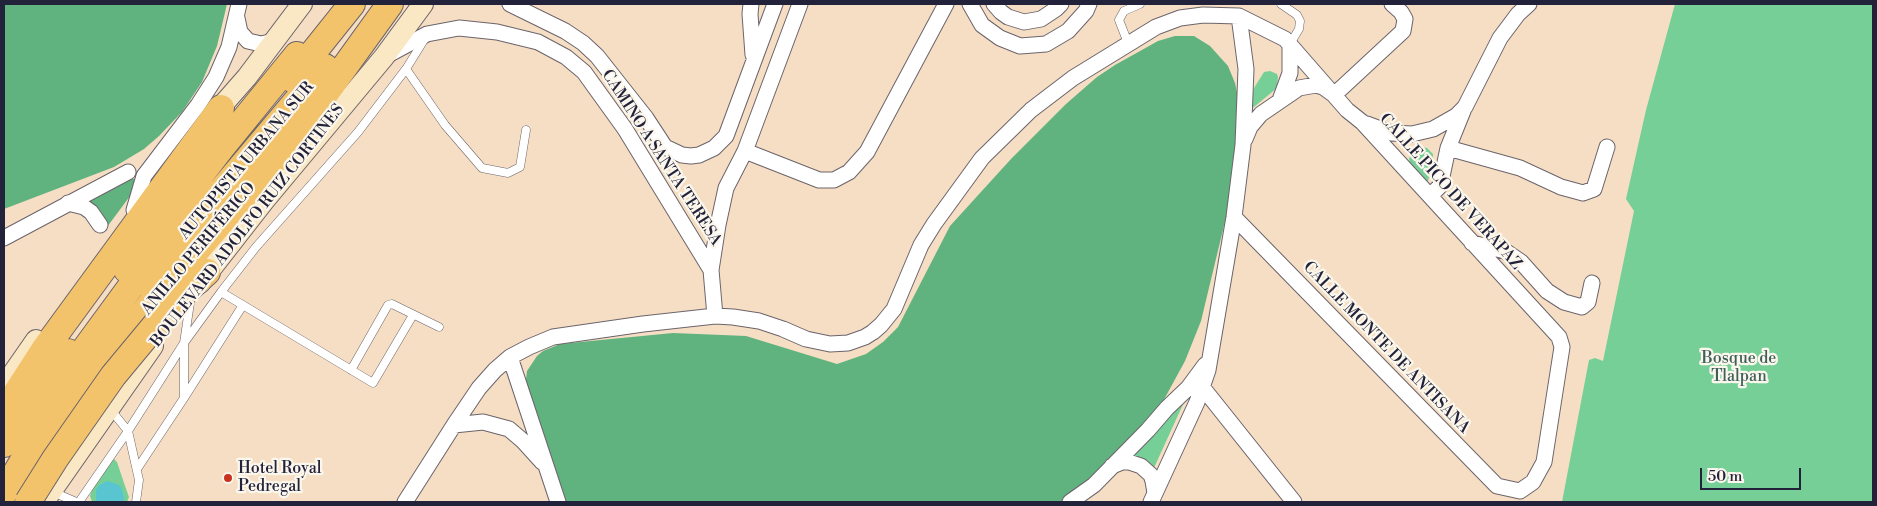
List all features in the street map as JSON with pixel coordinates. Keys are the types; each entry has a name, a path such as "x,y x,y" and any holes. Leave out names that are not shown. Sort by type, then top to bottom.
{"highway":[{"path":"4,444 105,299 158,228 338,4"},
{"name":"AUTOPISTA URBANA SUR","path":"4,466 25,429 216,171 352,4"},
{"name":"AUTOPISTA URBANA SUR","path":"4,492 33,444 183,236 303,94 374,4"},
{"name":"ANILLO PERIFÉRICO","path":"20,502 111,356 152,302 292,140 390,4"},
{"path":"4,412 44,350 220,108"},
{"path":"28,502 55,459 113,376 178,298 214,282"},
{"path":"44,499 111,356"}],"main road":[{"path":"4,386 134,210 184,146 247,77 302,4"},
{"name":"BOULEVARD ADOLFO RUIZ CORTINES","path":"44,499 192,294 214,282 264,201 384,57 423,4"}],"street":[{"name":"CAMINO A SANTA TERESA","path":"510,4 565,31 583,43 597,56 646,118 665,147 673,152 691,156 707,152 726,136 774,4"},
{"path":"751,4 753,60"},
{"name":"CAMINO A SANTA TERESA","path":"715,316 711,270 726,188 745,150 800,4"},
{"path":"745,150 819,180 834,180 849,172 866,152 946,4"},
{"path":"970,4 982,25 1000,38 1020,46 1046,44 1068,31 1086,11 1089,4"},
{"path":"994,4 1008,17 1024,22 1041,19 1061,4"},
{"path":"1334,95 1403,31 1405,19 1401,12 1392,4"},
{"name":"CALLE PICO DE VERAPAZ","path":"1362,122 1391,133 1412,134 1445,124 1465,107 1500,38 1518,14 1529,4"},
{"path":"238,9 238,26 243,37 261,44 274,41"},
{"path":"134,210 144,176 198,105 216,77 229,47 238,9"},
{"path":"406,502 454,425 479,388 495,370 510,357 554,337 715,316 759,321 806,339 830,344 848,343 873,332 894,309 921,245 934,224 982,158 1031,110 1073,78 1156,27 1180,18 1203,15 1239,16 1290,44 1347,110 1362,122"},
{"path":"1153,498 1203,388 1212,350 1234,217 1243,145 1246,69 1239,16"},
{"name":"CAMINO A SANTA TERESA","path":"384,57 427,34 459,28 497,32 538,42 566,57 584,72 625,128 711,270"},
{"path":"1280,100 1290,73 1290,44"},
{"path":"1243,145 1256,119 1299,88 1309,85 1323,87 1334,95"},
{"path":"1430,196 1440,186 1448,148 1465,107"},
{"path":"625,128 646,118"},
{"name":"CALLE PICO DE VERAPAZ","path":"1362,122 1559,337 1562,347 1544,462 1533,482 1520,491"},
{"path":"1448,148 1520,168 1561,187 1583,193 1594,189 1608,147"},
{"path":"4,238 11,229 68,203 128,172"},
{"path":"68,203 84,207 91,212 100,225"},
{"name":"CALLE MONTE DE ANTISANA","path":"1234,217 1497,486 1520,491"},
{"path":"1472,243 1505,251 1521,262 1548,291 1564,302 1582,307 1588,302 1592,283"},
{"path":"1070,502 1094,485 1188,388 1202,370 1212,350"},
{"path":"510,357 558,502"},
{"path":"1203,388 1294,502"},
{"path":"454,425 483,422 509,429 529,447 546,467"},
{"path":"1110,467 1129,462 1142,466 1153,481 1153,498"}],"lane":[{"path":"1128,43 1119,20 1124,11 1140,4"},
{"path":"1281,4 1297,15 1300,21 1299,29 1290,44"},
{"path":"44,499 77,502 128,431 184,344 214,282 256,247 358,132 406,69 427,34"},
{"path":"406,69 445,125 482,168 508,173 520,167 526,130"},
{"path":"214,282 243,305 373,383 414,315"},
{"path":"184,398 184,344 192,294"},
{"path":"351,370 388,305 392,304 439,327"},
{"path":"137,469 243,305"},
{"path":"109,407 128,431 139,480 136,502"}],"green space":[{"path":"4,4 227,4 217,46 202,82 182,112 159,136 144,149 114,167 4,209"},
{"name":"Bosque de Tlalpan","path":"1675,4 1873,4 1873,502 1562,502 1589,360 1595,358 1603,361 1634,211 1626,199 1646,110"},
{"path":"1175,36 1194,36 1210,46 1228,66 1235,83 1238,97 1239,143 1227,213 1201,321 1185,361 1161,405 1090,481 1061,502 565,502 525,388 527,371 537,356 543,351 560,344 673,333 746,336 837,364 866,354 883,342 898,327 950,226 1011,159 1066,104 1097,77 1158,41"},
{"path":"1270,71 1277,74 1277,88 1249,111 1254,88 1264,72"},
{"path":"1419,147 1427,148 1433,154 1428,181 1410,163 1409,159 1412,151"},
{"path":"132,178 136,180 136,188 107,227 100,211 85,202"},
{"path":"1185,400 1153,470 1147,460 1132,456"},
{"path":"114,459 117,462 129,497 127,502 92,502 90,496 94,484"}],"water":[{"path":"107,481 121,487 124,497 123,502 96,502 98,486"}],"place":[{"name":"Hotel Royal Pedregal","path":"228,478"}]}
